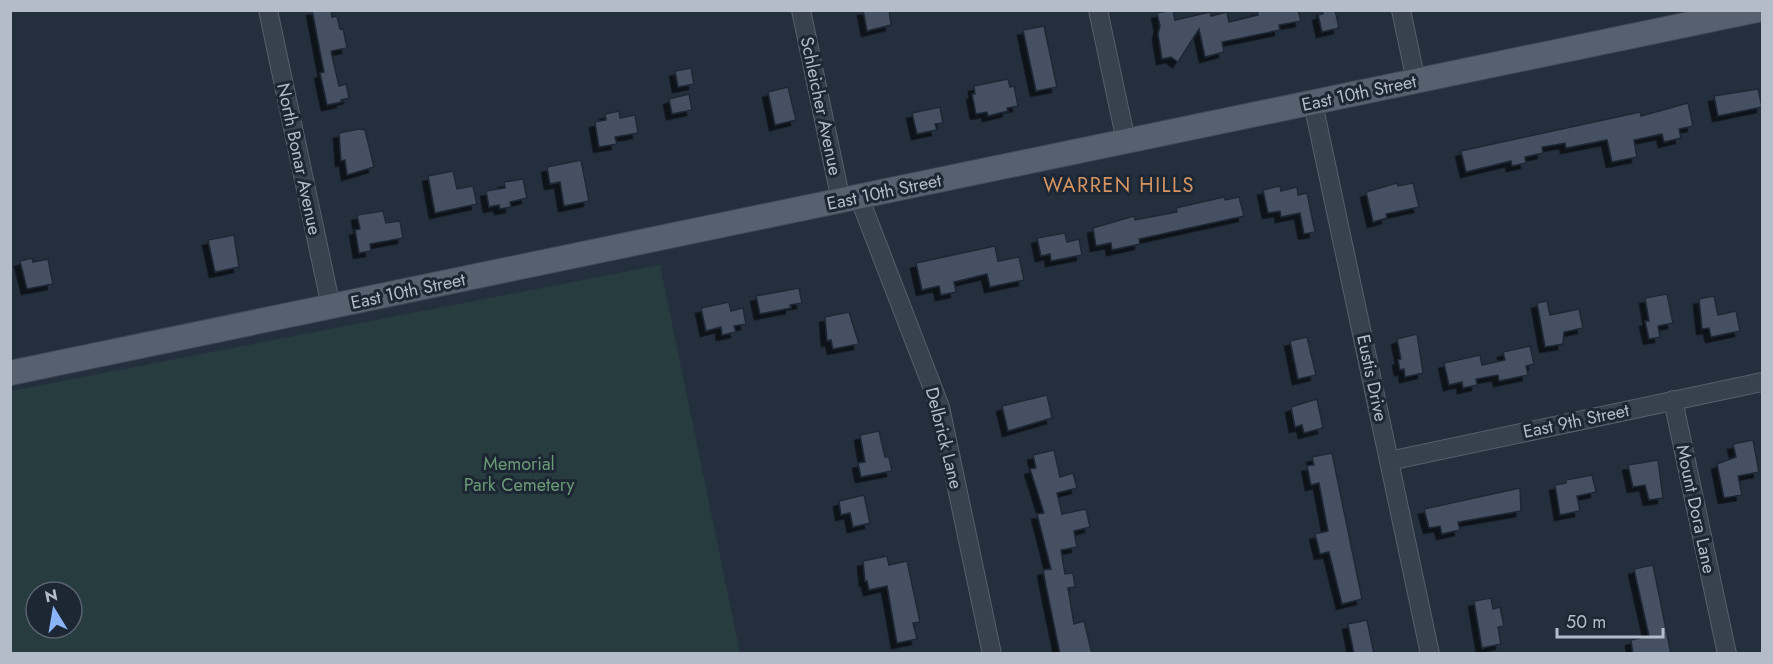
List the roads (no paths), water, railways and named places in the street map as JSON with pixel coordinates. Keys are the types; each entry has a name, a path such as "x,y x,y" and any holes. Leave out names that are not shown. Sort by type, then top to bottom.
{"main road":[{"name":"East 10th Street","path":"10,373 1757,10"}],"street":[{"name":"North Bonar Avenue","path":"268,10 331,307"},
{"name":"Schleicher Avenue","path":"801,10 850,199"},
{"path":"1098,10 1126,141"},
{"path":"1401,10 1416,81"},
{"name":"Eustis Drive","path":"1313,103 1430,654"},
{"name":"Delbrick Lane","path":"850,199 940,407 992,654"},
{"name":"East 9th Street","path":"1389,461 1762,382"},
{"name":"Mount Dora Lane","path":"1673,400 1727,654"}],"district":[{"name":"WARREN HILLS","path":"1119,185"}],"park label":[{"name":"Memorial Park Cemetery","path":"519,474"}]}
